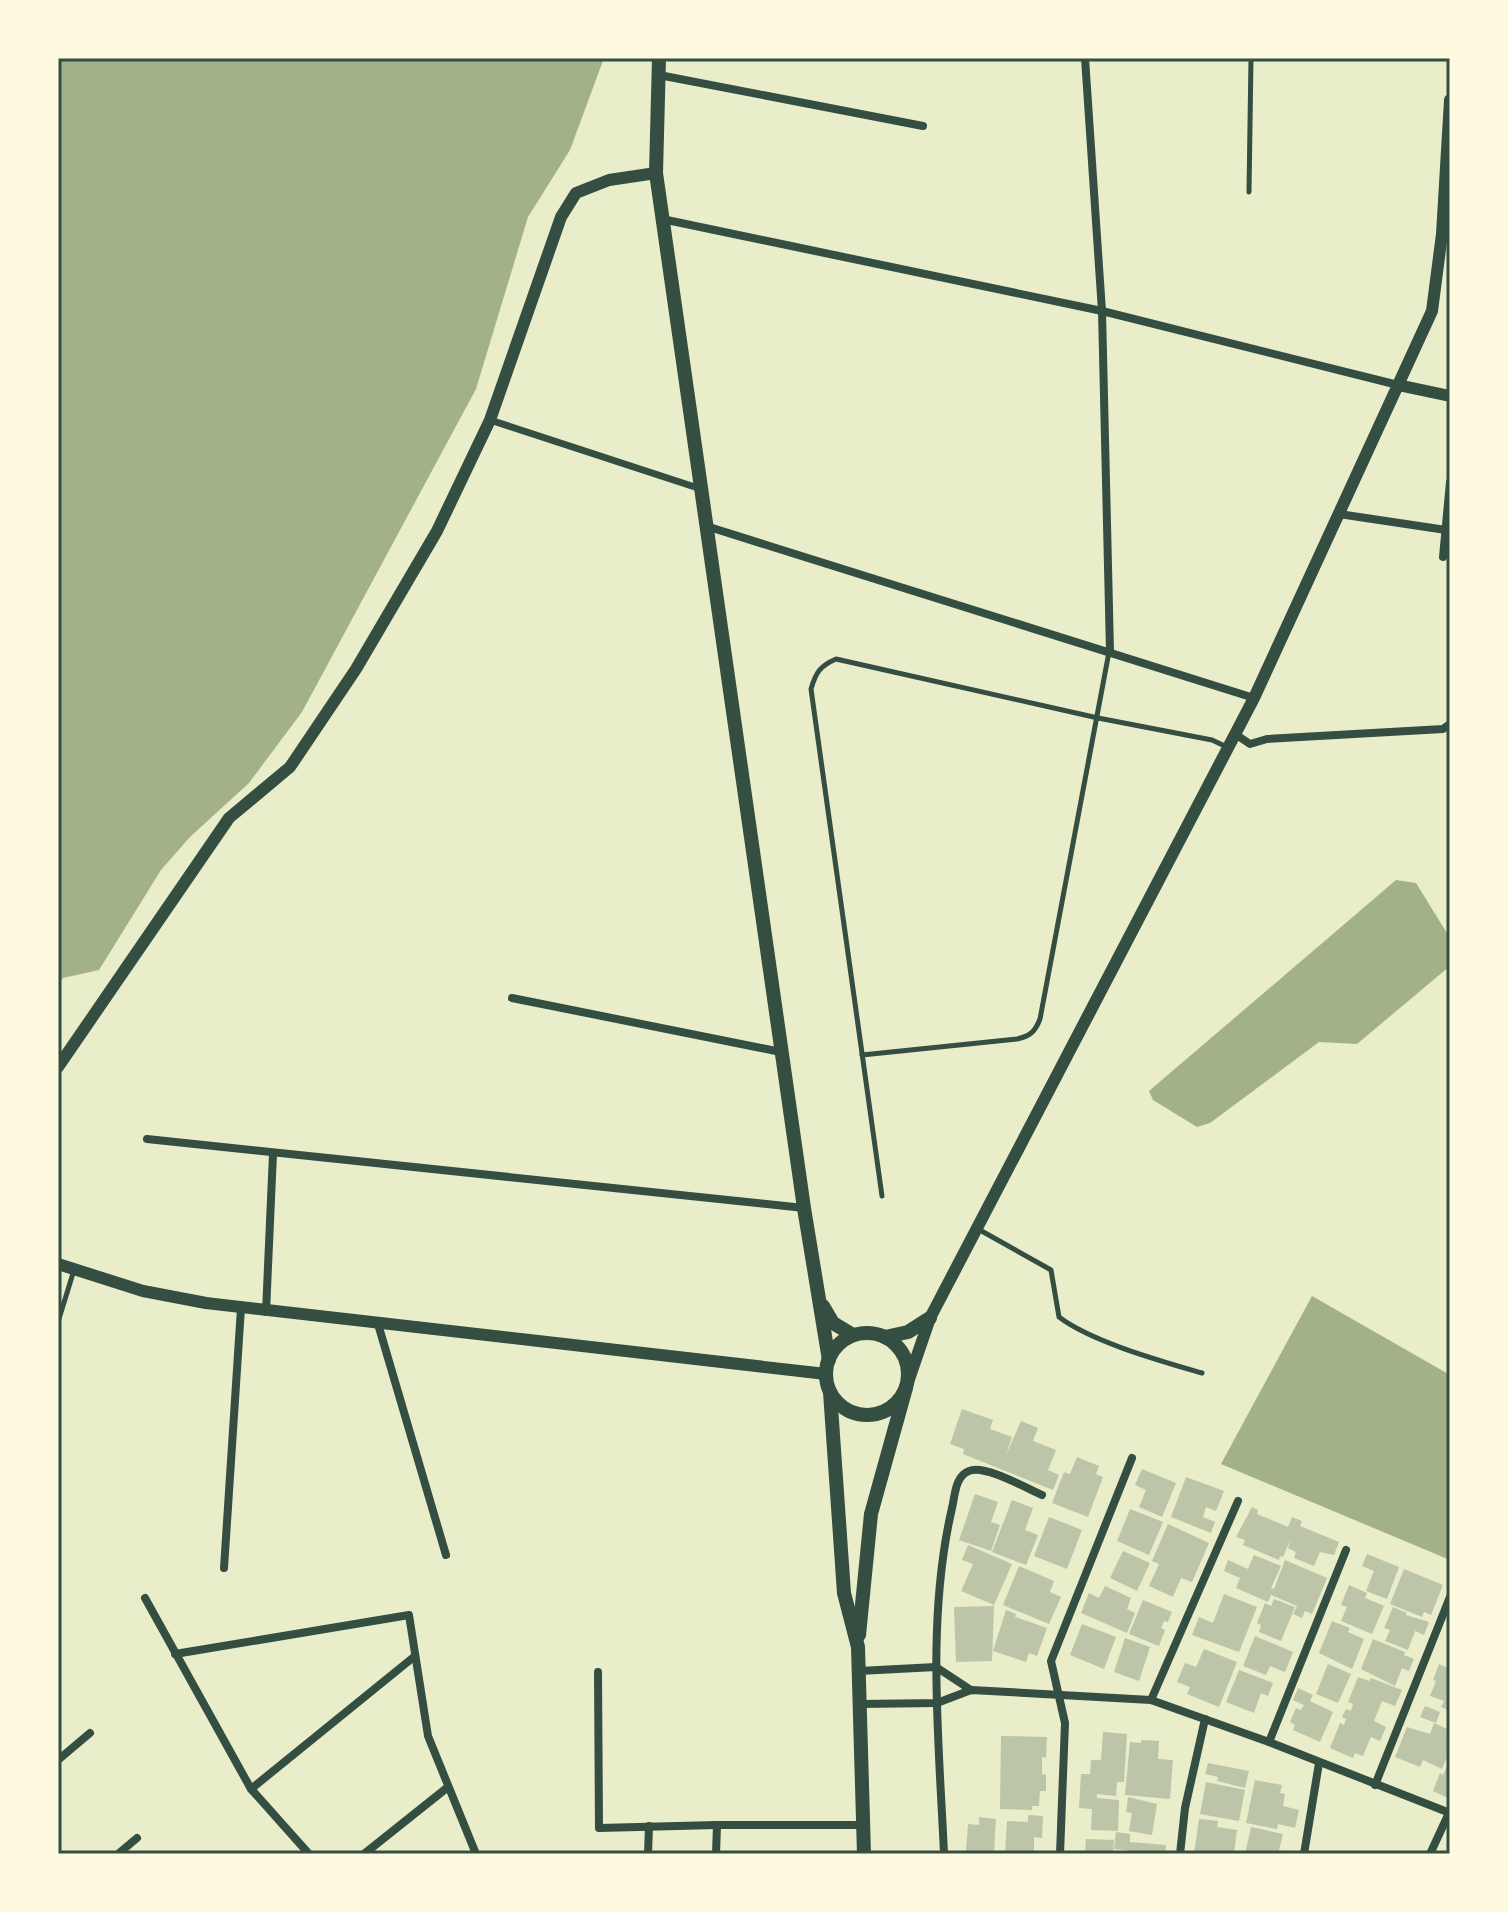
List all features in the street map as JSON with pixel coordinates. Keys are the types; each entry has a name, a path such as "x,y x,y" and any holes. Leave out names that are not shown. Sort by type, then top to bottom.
{"main road":[{"path":"659,58 656,173 818,1299 830,1392 844,1593 858,1647"},
{"path":"818,1299 833,1323 853,1335"},
{"path":"827,1367 842,1341 853,1335 864,1333 885,1337 908,1332 930,1318"},
{"path":"864,1854 858,1647 871,1514 908,1376 903,1353 885,1337"},
{"path":"830,1392 849,1411 863,1415 889,1409 906,1388"}],"street":[{"path":"1085,58 1102,311 1110,651"},
{"path":"659,75 923,126"},
{"path":"906,1388 930,1318 1254,698 1432,311 1442,234 1450,100"},
{"path":"58,1067 229,818 290,767 356,669 437,531 490,420 561,217 576,193 609,180 656,173"},
{"path":"662,219 1102,311 1450,396"},
{"path":"490,420 701,489"},
{"path":"1443,557 1450,482"},
{"path":"1339,514 1446,530"},
{"path":"706,526 1254,698"},
{"path":"1235,734 1250,744 1267,739 1417,732 1443,729 1450,724"},
{"path":"512,998 781,1052"},
{"path":"147,1139 804,1208"},
{"path":"266,1312 273,1154"},
{"path":"58,1264 143,1291 266,1312 827,1367"},
{"path":"224,1568 241,1308"},
{"path":"378,1324 446,1555"},
{"path":"1060,1854 1065,1723 1051,1661 1132,1458"},
{"path":"944,1854 936,1667 943,1546 958,1480 968,1471 982,1469 1042,1495"},
{"path":"1151,1700 1238,1501"},
{"path":"1269,1742 1346,1550"},
{"path":"1375,1785 1450,1597"},
{"path":"145,1598 251,1789 309,1854"},
{"path":"175,1654 409,1615 428,1736 476,1854"},
{"path":"251,1789 415,1656"},
{"path":"859,1671 936,1667 971,1690"},
{"path":"598,1672 599,1828 863,1825"},
{"path":"860,1704 937,1703 971,1690 1151,1700 1269,1742 1450,1813 1430,1854"},
{"path":"1180,1854 1185,1808 1205,1719"},
{"path":"58,1760 90,1733"},
{"path":"1304,1854 1319,1763"},
{"path":"364,1854 448,1787"},
{"path":"716,1854 717,1825"},
{"path":"648,1854 649,1826"},
{"path":"118,1854 137,1838"}],"lane":[{"path":"1249,192 1251,58"},
{"path":"862,1055 1017,1039 1027,1037 1036,1030 1110,651"},
{"path":"882,1196 811,689 815,673 822,664 836,659 1098,718 1212,740 1228,747"},
{"path":"977,1228 1051,1270 1059,1317 1071,1326 1152,1358 1202,1373"},
{"path":"58,1322 75,1269"}],"shaded area":[{"path":"58,58 604,58 570,150 528,217 476,389 302,712 249,783 190,837 161,870 99,970 63,978 58,985"},
{"path":"1396,880 1416,883 1450,938 1450,966 1357,1044 1319,1042 1210,1123 1197,1127 1153,1100 1149,1091"},
{"path":"1312,1296 1450,1375 1450,1560 1221,1464"}],"building":[{"path":"962,1409 993,1420 990,1429 1012,1437 1005,1457 1021,1421 1038,1428 1033,1441 1056,1450 1048,1470 1059,1475 1053,1490 963,1454 964,1449 950,1444"},
{"path":"1077,1457 1099,1466 1096,1474 1103,1477 1088,1517 1052,1503 1064,1472 1070,1474"},
{"path":"1142,1469 1176,1483 1162,1517 1139,1507 1146,1490 1135,1485"},
{"path":"1186,1477 1224,1491 1216,1511 1206,1507 1203,1517 1215,1522 1211,1533 1171,1517"},
{"path":"975,1494 998,1502 991,1522 1000,1525 991,1551 959,1540"},
{"path":"1012,1500 1033,1508 1025,1530 1038,1535 1026,1565 992,1552"},
{"path":"1252,1507 1258,1510 1257,1514 1288,1527 1292,1517 1302,1521 1300,1526 1339,1542 1334,1555 1320,1552 1314,1566 1294,1558 1296,1552 1288,1548 1291,1538 1279,1560 1243,1545 1245,1540 1236,1537"},
{"path":"1130,1509 1163,1522 1149,1555 1117,1541"},
{"path":"1049,1517 1082,1530 1067,1569 1034,1556"},
{"path":"1168,1524 1209,1543 1192,1582 1181,1578 1173,1597 1149,1586 1159,1564 1152,1561"},
{"path":"968,1545 1012,1564 994,1605 961,1591 973,1564 962,1560"},
{"path":"1123,1551 1150,1563 1137,1591 1110,1578"},
{"path":"1367,1554 1399,1567 1387,1599 1366,1591 1374,1571 1362,1566"},
{"path":"1254,1555 1281,1566 1271,1588 1274,1589 1285,1560 1327,1578 1312,1614 1305,1611 1302,1618 1293,1614 1297,1606 1271,1595 1268,1602 1236,1588 1240,1578 1224,1571 1228,1560 1248,1569"},
{"path":"1019,1566 1054,1581 1050,1592 1061,1597 1049,1624 1003,1605"},
{"path":"1404,1569 1443,1585 1431,1615 1424,1612 1422,1617 1390,1604"},
{"path":"1349,1585 1367,1593 1365,1598 1384,1606 1372,1634 1341,1621 1347,1607 1341,1605"},
{"path":"1105,1586 1131,1598 1127,1609 1135,1613 1127,1633 1081,1613 1089,1593 1099,1598"},
{"path":"1224,1594 1257,1607 1239,1652 1192,1635 1199,1617 1213,1623"},
{"path":"1274,1599 1295,1607 1281,1641 1259,1632 1261,1625 1257,1623 1265,1603 1271,1606"},
{"path":"1143,1600 1172,1612 1161,1628 1165,1630 1159,1646 1129,1634"},
{"path":"994,1606 992,1661 956,1662 954,1607"},
{"path":"1393,1607 1429,1622 1424,1635 1415,1631 1408,1650 1385,1641 1390,1630 1384,1628"},
{"path":"1006,1610 1016,1614 1015,1617 1047,1628 1037,1656 1029,1653 1026,1662 993,1651"},
{"path":"1332,1621 1350,1628 1348,1632 1364,1639 1352,1669 1319,1653"},
{"path":"1082,1624 1116,1637 1104,1669 1070,1655"},
{"path":"1255,1636 1293,1652 1285,1672 1270,1666 1266,1675 1243,1666"},
{"path":"1125,1638 1150,1647 1139,1681 1114,1672"},
{"path":"1373,1639 1414,1659 1409,1671 1402,1668 1395,1686 1361,1669"},
{"path":"1204,1649 1237,1662 1219,1707 1187,1694 1190,1687 1177,1682 1185,1663 1196,1667"},
{"path":"1328,1664 1351,1674 1338,1703 1316,1694"},
{"path":"1439,1664 1450,1669 1450,1711 1441,1707 1444,1701 1430,1696"},
{"path":"1239,1670 1273,1683 1268,1696 1261,1693 1254,1713 1226,1702"},
{"path":"1358,1677 1369,1681 1371,1678 1402,1690 1395,1706 1382,1701 1374,1721 1386,1727 1380,1741 1371,1737 1363,1756 1355,1753 1353,1758 1330,1748 1340,1723 1344,1725 1346,1719 1342,1717 1346,1709 1351,1711 1353,1704 1348,1702"},
{"path":"1298,1688 1313,1695 1310,1701 1333,1712 1320,1742 1293,1730 1295,1725 1290,1722 1296,1708 1301,1710 1304,1705 1293,1700"},
{"path":"1425,1706 1440,1712 1436,1723 1420,1717"},
{"path":"1434,1723 1450,1730 1450,1751 1442,1769 1423,1760 1420,1767 1395,1757 1407,1727 1430,1734"},
{"path":"1103,1732 1127,1734 1124,1782 1117,1782 1116,1796 1097,1794 1097,1798 1119,1800 1118,1831 1091,1830 1092,1809 1079,1808 1081,1774 1090,1774 1091,1760 1101,1760"},
{"path":"1001,1736 1047,1737 1046,1758 1042,1757 1046,1791 1040,1791 1039,1806 1032,1806 1032,1810 1000,1809"},
{"path":"1141,1740 1159,1741 1158,1759 1173,1760 1170,1799 1125,1795 1130,1742 1141,1743"},
{"path":"1450,1759 1450,1799 1433,1791"},
{"path":"1208,1763 1249,1771 1245,1788 1217,1781 1218,1777 1205,1774"},
{"path":"1255,1780 1282,1785 1280,1793 1285,1794 1283,1806 1299,1810 1295,1828 1278,1824 1277,1829 1246,1823"},
{"path":"1206,1782 1245,1790 1239,1821 1200,1814"},
{"path":"1128,1797 1157,1804 1152,1835 1129,1831 1132,1813 1126,1812"},
{"path":"1028,1815 1043,1816 1042,1838 1034,1837 1034,1854 1005,1854 1007,1821 1028,1822"},
{"path":"979,1817 996,1819 994,1853 966,1851 968,1824 979,1825"},
{"path":"1199,1819 1218,1821 1217,1827 1237,1830 1234,1854 1194,1854"},
{"path":"1251,1827 1283,1834 1279,1850 1292,1854 1245,1854"},
{"path":"1116,1832 1130,1834 1130,1842 1166,1845 1165,1854 1127,1854 1127,1850 1114,1849"},
{"path":"1086,1839 1114,1840 1113,1854 1085,1854"}]}
